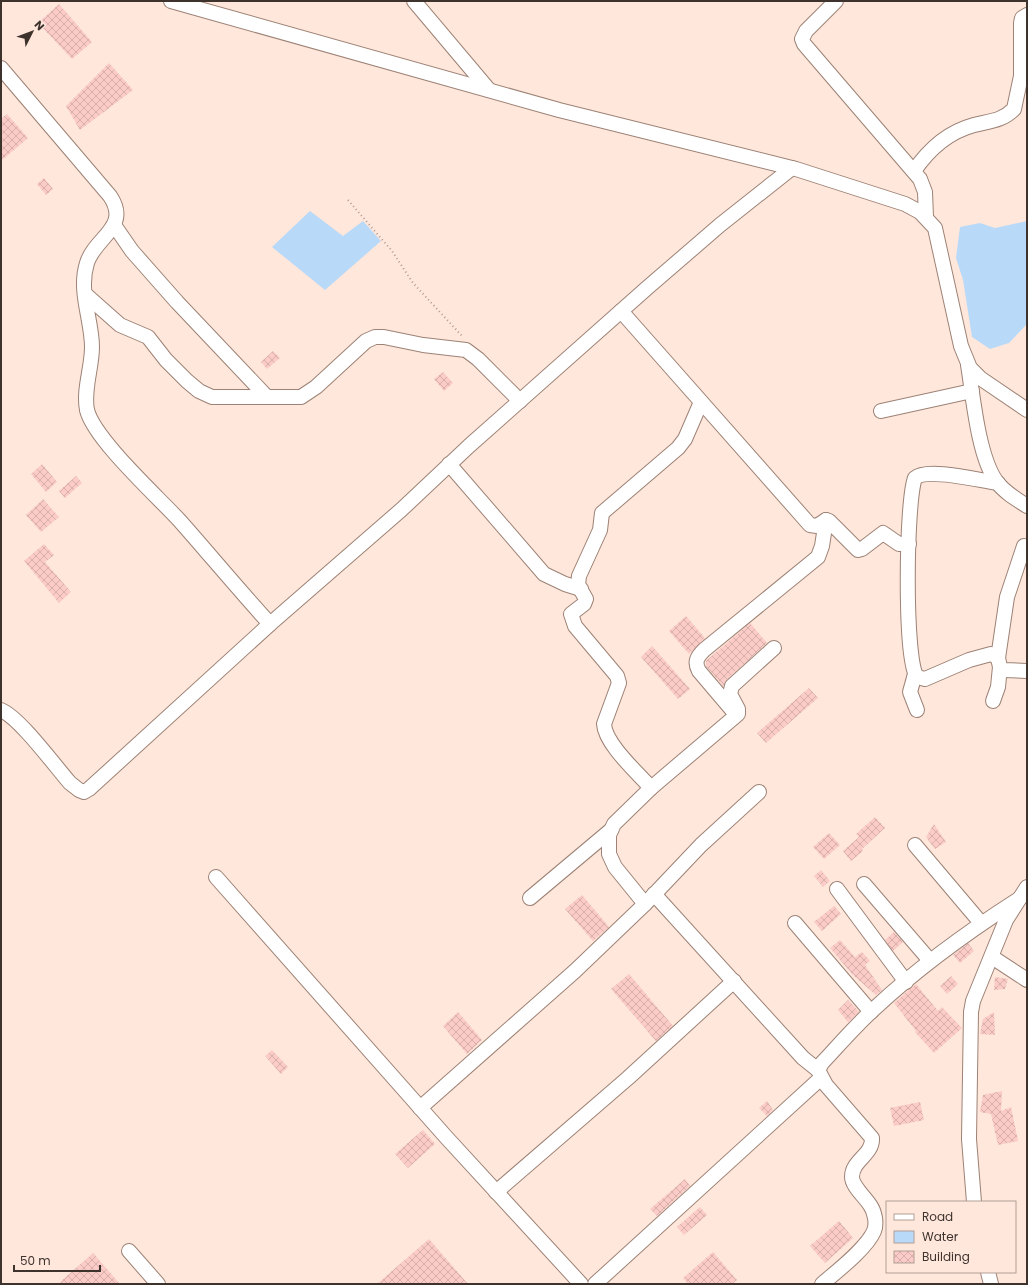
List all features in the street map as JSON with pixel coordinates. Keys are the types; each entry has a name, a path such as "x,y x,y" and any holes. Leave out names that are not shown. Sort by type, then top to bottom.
{"street":[{"path":"171,1 559,110 792,168 884,196 905,204 926,217 935,228 961,346 968,364 972,391 988,466 998,483 1027,506"},
{"path":"414,1 490,90"},
{"path":"836,1 806,31 802,39 804,44 914,171 925,192 926,217"},
{"path":"914,171 924,157 950,134 976,124 999,120 1008,115 1014,109 1021,76 1021,23 1022,18 1027,15"},
{"path":"1,68 110,196 117,211 118,216 114,225 89,259 84,283 92,348 86,396 87,410 94,427 270,624"},
{"path":"1,710 9,714 19,724 70,783 84,792 621,311 720,224 792,168"},
{"path":"114,225 132,252 172,297 268,397"},
{"path":"85,294 120,325 148,337 166,360 200,391 212,397 295,398 305,395 357,348 375,337 462,349 471,353 520,401"},
{"path":"621,311 810,525 817,526 826,520"},
{"path":"968,364 980,378 1027,410"},
{"path":"881,411 972,391"},
{"path":"651,788 614,747 604,731 604,724 619,683 617,676 575,626 571,619 574,611 584,604 586,599 578,585 579,576 600,530 602,513 678,448 685,439 701,402"},
{"path":"449,464 544,574 565,584 581,589"},
{"path":"917,710 911,697 910,689 915,674 908,621 909,544 914,483 919,475 933,474 998,483"},
{"path":"826,520 833,523 858,550 862,549 883,533 899,544 909,544"},
{"path":"736,715 702,674 696,664 697,658 704,650 818,557 822,546 826,520"},
{"path":"993,701 998,687 999,663 1007,597 1024,546"},
{"path":"774,648 732,686 730,694 738,708 736,715 651,788 614,824 608,844 615,867 734,980 803,1058 820,1074 872,1138 870,1150 856,1163 852,1172 852,1179 872,1207 875,1222 874,1231 866,1242 822,1284"},
{"path":"915,674 918,678 925,678 993,654 1004,670 1027,671"},
{"path":"420,1108 575,971 650,899 701,845 760,792"},
{"path":"530,898 611,830"},
{"path":"915,845 981,923"},
{"path":"216,877 420,1108 581,1284"},
{"path":"864,884 926,956"},
{"path":"837,889 906,982"},
{"path":"595,1284 820,1074 822,1063 871,1012 906,982 981,923 1023,893"},
{"path":"974,1201 969,1139 969,1057 971,1012 976,992 992,957 1006,920 1023,893"},
{"path":"795,923 871,1012"},
{"path":"992,957 1027,980"},
{"path":"496,1192 628,1078 734,980"},
{"path":"129,1251 158,1284"},
{"path":"988,1273 992,1284"}],"path":[{"path":"348,200 392,251 413,282 464,338 471,353"}],"water":[{"path":"310,211 343,236 363,221 381,241 325,290 272,247"},
{"path":"1027,221 1027,324 1009,343 990,349 972,337 963,280 956,258 960,227 980,223 995,228"}],"building":[{"path":"59,4 92,42 72,59 38,23"},
{"path":"109,63 133,90 80,130 66,106"},
{"path":"7,114 28,138 1,161 1,119"},
{"path":"44,178 53,189 46,195 37,184"},
{"path":"273,351 280,358 267,369 261,362"},
{"path":"443,372 453,383 444,391 434,379"},
{"path":"42,464 57,482 46,492 31,474"},
{"path":"76,476 82,483 65,498 59,491"},
{"path":"43,499 59,517 41,532 26,515"},
{"path":"44,544 54,555 45,562 71,592 59,603 24,561"},
{"path":"686,616 705,638 689,654 669,631"},
{"path":"750,623 767,643 726,680 723,686 706,666 706,661"},
{"path":"652,646 690,689 678,699 641,657"},
{"path":"809,688 818,698 766,743 757,733"},
{"path":"875,817 885,828 851,861 843,851 859,837 856,834"},
{"path":"934,824 946,842 935,849 926,837"},
{"path":"829,833 840,845 824,859 813,847"},
{"path":"821,870 830,881 823,887 814,876"},
{"path":"582,895 609,927 593,941 565,909"},
{"path":"834,906 841,914 822,931 814,922"},
{"path":"894,932 903,942 893,951 885,940"},
{"path":"840,940 855,957 862,952 870,961 865,965 882,990 876,995 853,975 830,948"},
{"path":"968,943 974,951 960,963 953,955"},
{"path":"629,974 673,1026 656,1041 611,989"},
{"path":"951,976 958,984 947,994 940,986"},
{"path":"995,977 1008,979 1005,989 994,990"},
{"path":"916,984 938,1011 942,1007 962,1028 934,1053 915,1032 916,1031 894,1003"},
{"path":"848,1000 859,1012 848,1022 838,1010"},
{"path":"458,1012 482,1040 467,1054 443,1026"},
{"path":"994,1012 995,1035 980,1034 983,1019"},
{"path":"272,1050 288,1067 281,1074 265,1056"},
{"path":"1002,1091 1001,1111 1011,1107 1018,1141 998,1145 991,1114 980,1112 983,1095"},
{"path":"767,1101 773,1110 767,1116 759,1108"},
{"path":"920,1102 924,1120 894,1126 890,1108"},
{"path":"423,1130 435,1144 408,1168 395,1154"},
{"path":"685,1179 690,1186 657,1216 650,1209"},
{"path":"700,1207 707,1215 684,1235 677,1227"},
{"path":"839,1221 853,1238 825,1263 810,1246"},
{"path":"429,1239 468,1284 377,1284"},
{"path":"713,1252 737,1280 732,1284 688,1284 683,1278"},
{"path":"93,1253 120,1284 58,1284"}]}
